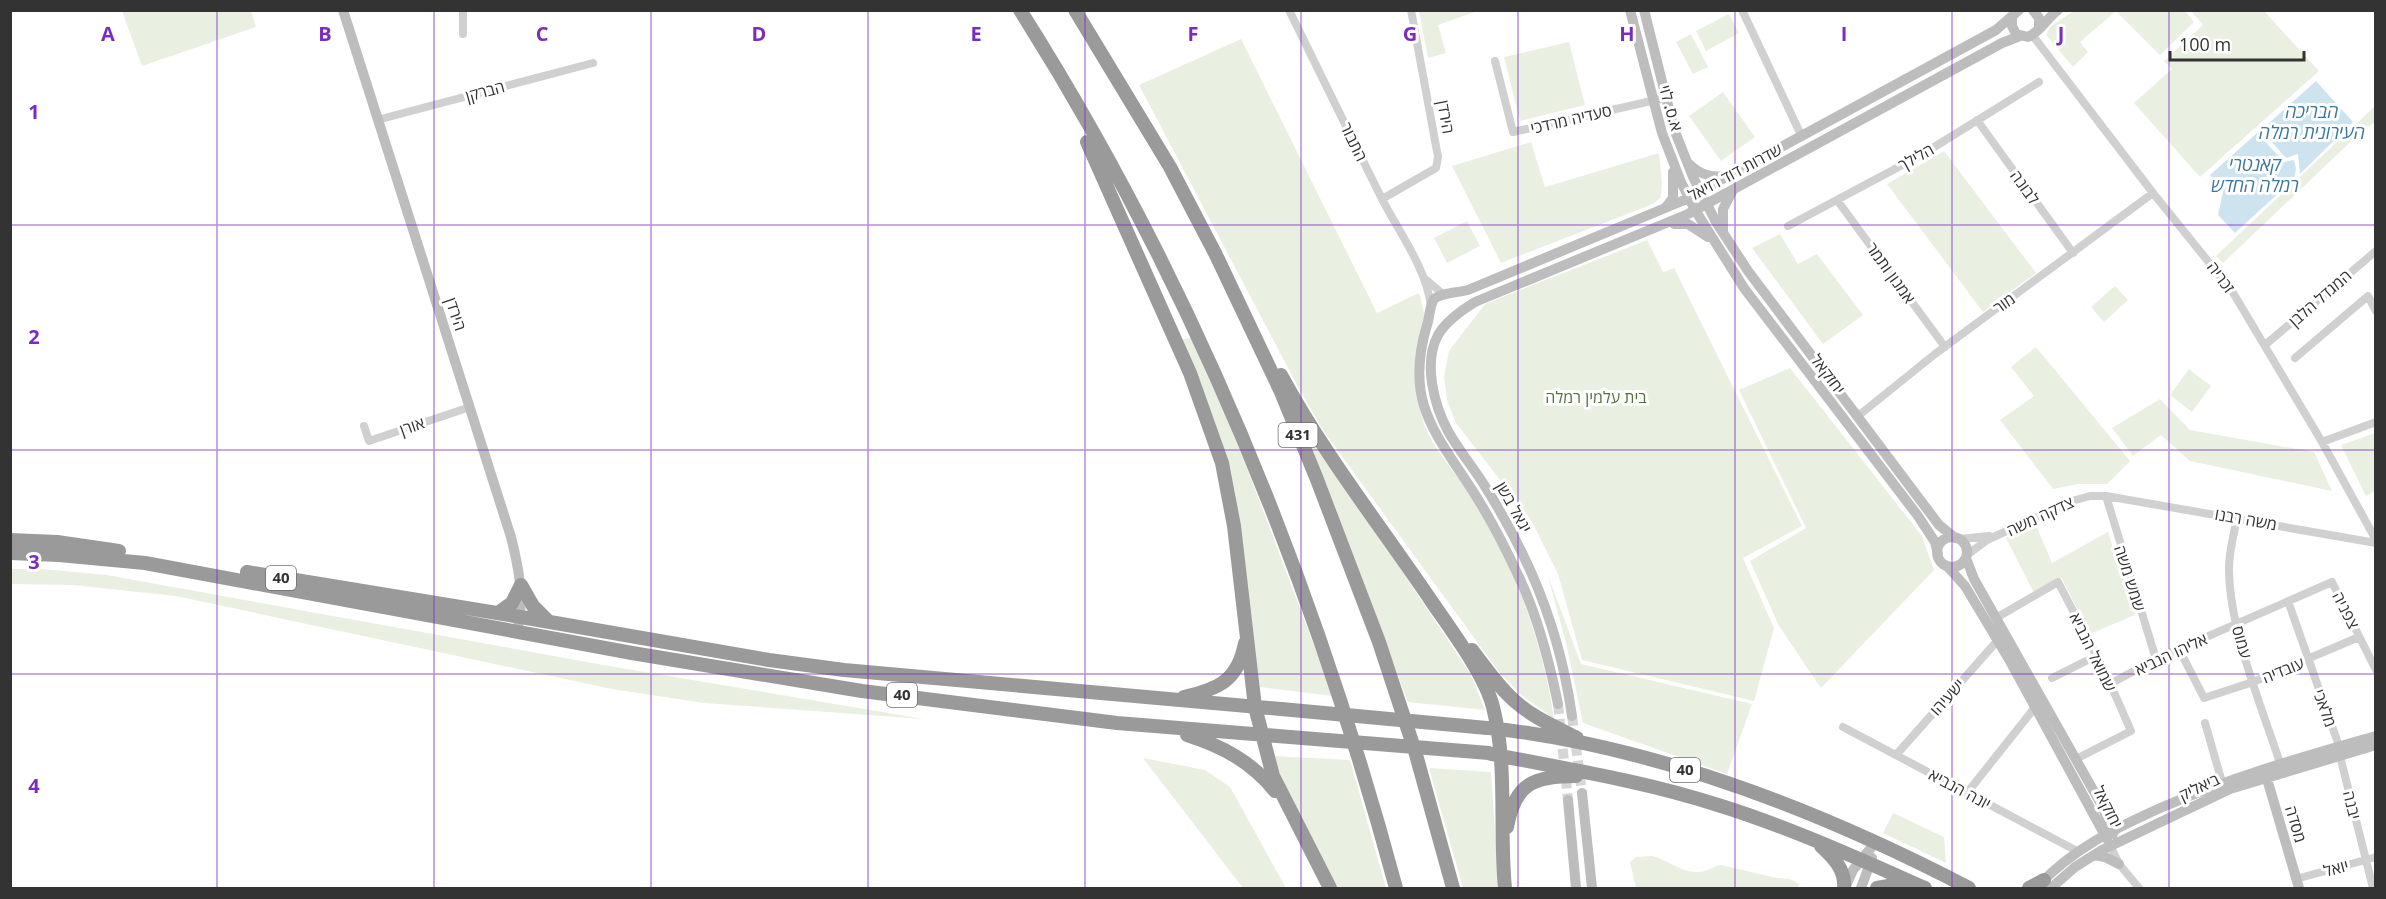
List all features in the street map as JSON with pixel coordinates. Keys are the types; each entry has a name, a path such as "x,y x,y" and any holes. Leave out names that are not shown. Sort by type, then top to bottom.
{"highway":[{"path":"1020,10 1088,126 1167,272 1219,381 1245,442 1323,646 1341,698 1396,888"},
{"name":"431","path":"1075,10 1127,93 1191,206 1281,392 1379,642 1415,751 1453,888"},
{"path":"1043,51 1137,251 1185,362 1222,463 1230,499 1255,707 1261,735 1273,777 1330,888"},
{"path":"1191,206 1303,412 1452,632 1483,683 1493,707 1492,728 1505,888"},
{"name":"40","path":"10,540 57,542 521,616 757,658 844,670 1492,728 1590,744 1648,759 1737,787 1875,843 1969,888"},
{"name":"40","path":"10,554 59,555 145,563 632,653 862,691 1117,723 1494,754 1606,776 1717,805 1812,839 1925,888"},
{"path":"1409,568 1506,693 1524,709 1542,720 1590,744"},
{"path":"498,613 512,603 521,585"},
{"path":"521,585 533,606 551,623"},
{"path":"1171,701 1214,689 1223,684 1238,667 1246,638 1242,591"},
{"path":"1117,723 1184,734 1210,742 1228,751 1242,759 1267,780 1294,821"},
{"path":"1502,855 1510,813 1518,795 1527,785 1535,780 1550,777 1606,776"},
{"path":"1812,839 1838,865 1845,882 1844,888"},
{"path":"1876,888 1894,885 1920,888"},
{"path":"2028,888 2044,886"}],"main road":[{"name":"הירדן","path":"343,10 511,537 521,585 521,616 517,631"},
{"name":"א.ס. לוי","path":"1630,10 1652,101 1670,157 1695,210"},
{"name":"א.ס. לוי","path":"1644,10 1665,98 1686,161 1707,205"},
{"path":"2033,10 2039,18 2036,32"},
{"path":"2015,14 2013,30 2020,36 2036,32 2058,10"},
{"name":"שדרות דוד רזיאל","path":"1446,295 1468,290 1663,211 1988,35 2015,14"},
{"name":"שדרות דוד רזיאל","path":"1452,319 1485,297 1665,225 1707,205 2002,43 2020,36"},
{"path":"1663,211 1673,198 1670,157"},
{"path":"1686,161 1706,176 1730,176"},
{"path":"1724,234 1723,209 1733,190"},
{"name":"יחזקאל","path":"1707,205 1748,271 1939,525 1957,539"},
{"name":"יחזקאל","path":"1695,210 1744,288 1918,516 1935,542 1938,554"},
{"path":"1665,225 1681,222 1688,224 1698,229 1714,243"},
{"path":"1446,295 1457,303 1452,319 1439,321 1431,308 1434,299 1446,295"},
{"name":"יגאל בשן","path":"1431,308 1419,357 1419,382 1424,406 1436,437 1488,517 1519,576 1539,630 1558,704"},
{"name":"יגאל בשן","path":"1452,319 1438,335 1432,358 1436,402 1448,431 1504,518 1531,571 1551,626 1568,686 1572,716"},
{"path":"1957,539 1966,546 1966,556 1956,567 1947,566 1938,554 1942,542 1957,539"},
{"name":"יחזקאל","path":"1966,556 1974,579 2076,759 2109,832 2110,845"},
{"name":"יחזקאל","path":"1947,566 1965,586 1998,640 2109,832"},
{"name":"ביאליק","path":"2044,886 2110,845 2230,789 2265,774 2340,751 2376,736"},
{"name":"ביאליק","path":"2044,886 2077,851 2109,832 2222,782 2265,774 2280,763 2376,746"},
{"name":"מסדה","path":"2265,774 2298,884"},
{"path":"1582,794 1592,888"},
{"path":"1568,800 1576,888"},
{"path":"1861,888 1866,862 1875,843"},
{"path":"2094,855 2105,857 2119,864"},
{"path":"1844,888 1866,862"}],"street":[{"path":"463,10 463,34"},
{"name":"התבור","path":"1289,10 1421,273 1430,296 1431,308"},
{"name":"הירדן","path":"1382,199 1436,168 1438,163 1411,10"},
{"name":"שדרות דוד רזיאל","path":"1742,10 1802,137"},
{"name":"זכריה","path":"2036,32 2153,193 2232,291 2322,442 2376,542"},
{"name":"סעדיה מרדכי","path":"1495,61 1513,132 1665,98"},
{"name":"הברקן","path":"377,120 592,63"},
{"name":"הלילך","path":"1788,226 1923,154 2039,82"},
{"name":"לבונה","path":"1977,120 2073,253"},
{"name":"מור","path":"1858,416 1945,346 2153,193"},
{"name":"אמנון ותמר","path":"1838,200 1945,346"},
{"name":"המגדל הלבן","path":"2265,345 2376,251"},
{"name":"התבור","path":"1421,273 1427,281 1446,295"},
{"path":"2295,358 2368,296 2376,311"},
{"name":"אורן","path":"364,426 369,441 470,407"},
{"path":"2322,442 2376,422"},
{"name":"צדקה משה","path":"1966,556 1978,545 2072,501 2090,496 2116,498"},
{"name":"שמש משה","path":"2106,496 2156,659"},
{"name":"משה רבנו","path":"2116,498 2376,542"},
{"name":"עמוס","path":"2237,518 2229,565 2229,586 2236,624 2280,763"},
{"name":"צדקה משה","path":"1957,539 1999,535"},
{"name":"שמואל הנביא","path":"1996,618 2058,582 2110,684 2131,731 2076,759"},
{"name":"אליהו הנביא","path":"2110,684 2156,659 2332,582"},
{"name":"צפניה","path":"2332,582 2376,670"},
{"name":"מלאכי","path":"2288,601 2340,751"},
{"name":"עובדיה","path":"2179,649 2204,698 2253,682 2360,637"},
{"name":"ישעיהו","path":"1896,755 1998,640"},
{"path":"2052,678 2096,656"},
{"path":"1967,793 2036,706"},
{"name":"ביאליק","path":"2205,723 2222,782"},
{"name":"יונה הנביא","path":"1843,727 2077,851"},
{"name":"יבנה","path":"2340,751 2373,888"},
{"path":"2110,845 2119,864 2139,888"},
{"name":"יואל","path":"2298,884 2376,857"}],"green space":[{"path":"1419,10 1477,11 1438,25 1446,53 1428,58"},
{"path":"122,11 251,11 256,27 142,66"},
{"path":"2074,11 2116,11 2080,42 2088,52 2073,67 2046,35 2051,26"},
{"path":"2116,11 2185,11 2194,22 2160,55"},
{"path":"2191,11 2264,11 2319,71 2200,177 2134,103 2172,69 2164,61 2203,25"},
{"path":"1729,14 1739,33 1706,51 1696,31"},
{"path":"1691,34 1708,67 1693,74 1676,42"},
{"path":"1241,39 1377,313 1419,293 1425,319 1419,398 1424,424 1442,456 1477,504 1516,581 1543,662 1554,719 1519,693 1499,672 1322,429 1139,85"},
{"path":"1569,42 1585,105 1520,121 1504,57"},
{"path":"1723,92 1755,137 1721,161 1689,116"},
{"path":"2375,106 2375,122 2362,131 2223,263 2216,256"},
{"path":"1531,142 1545,187 1659,153 1661,197 1653,204 1501,263 1452,166"},
{"path":"1944,151 2036,273 1983,312 1887,184"},
{"path":"1467,221 1480,246 1447,263 1434,238"},
{"path":"1780,234 1798,264 1817,254 1863,315 1823,344 1752,248"},
{"name":"בית עלמין רמלה","path":"1647,240 1663,272 1674,268 1802,526 1743,558 1774,628 1754,701 1582,660 1558,574 1531,520 1456,423 1447,400 1444,376 1449,351 1485,304"},
{"path":"2115,286 2128,300 2104,322 2091,307"},
{"path":"1192,337 1244,460 1333,696 1260,687 1235,492 1228,463 1182,340"},
{"path":"2036,347 2130,461 2107,484 2078,484 2053,489 2000,420 2034,396 2011,367"},
{"path":"1790,368 1922,536 1934,570 1821,688 1779,626 1750,561 1806,528 1739,390"},
{"path":"2189,369 2211,386 2192,412 2170,395"},
{"path":"2160,399 2190,430 2314,452 2332,491 2190,461 2161,435 2133,456 2112,428"},
{"path":"2375,433 2375,491 2366,496 2341,445"},
{"path":"1315,440 1471,675 1485,710 1408,702 1310,449"},
{"path":"2036,525 2052,563 2108,532 2135,615 2090,634 2061,577 2034,593 2006,538"},
{"path":"11,569 42,569 107,575 609,666 924,719 704,703 612,689 176,596 73,585 11,584"},
{"path":"1547,573 1581,664 1752,704 1727,774 1583,723 1566,643"},
{"path":"1274,756 1350,760 1386,888 1337,888 1279,775"},
{"path":"1143,758 1205,770 1230,787 1286,888 1243,888"},
{"path":"1429,768 1491,772 1499,888 1463,888"},
{"path":"1893,813 1944,837 1946,863 1883,833"},
{"path":"1652,856 1692,872 1704,871 1721,865 1790,879 1799,884 1798,888 1636,888 1630,862 1636,857"}],"water":[{"name":"הבריכה העירונית רמלה","path":"2316,81 2353,122 2300,174 2298,154 2286,158 2261,130"},
{"name":"קאנטרי רמלה החדש","path":"2257,133 2284,162 2294,160 2296,169 2294,179 2235,233 2218,215 2223,192 2210,175"}],"tunnel":[{"path":"1558,704 1568,800"},
{"path":"1572,716 1582,793"}]}
